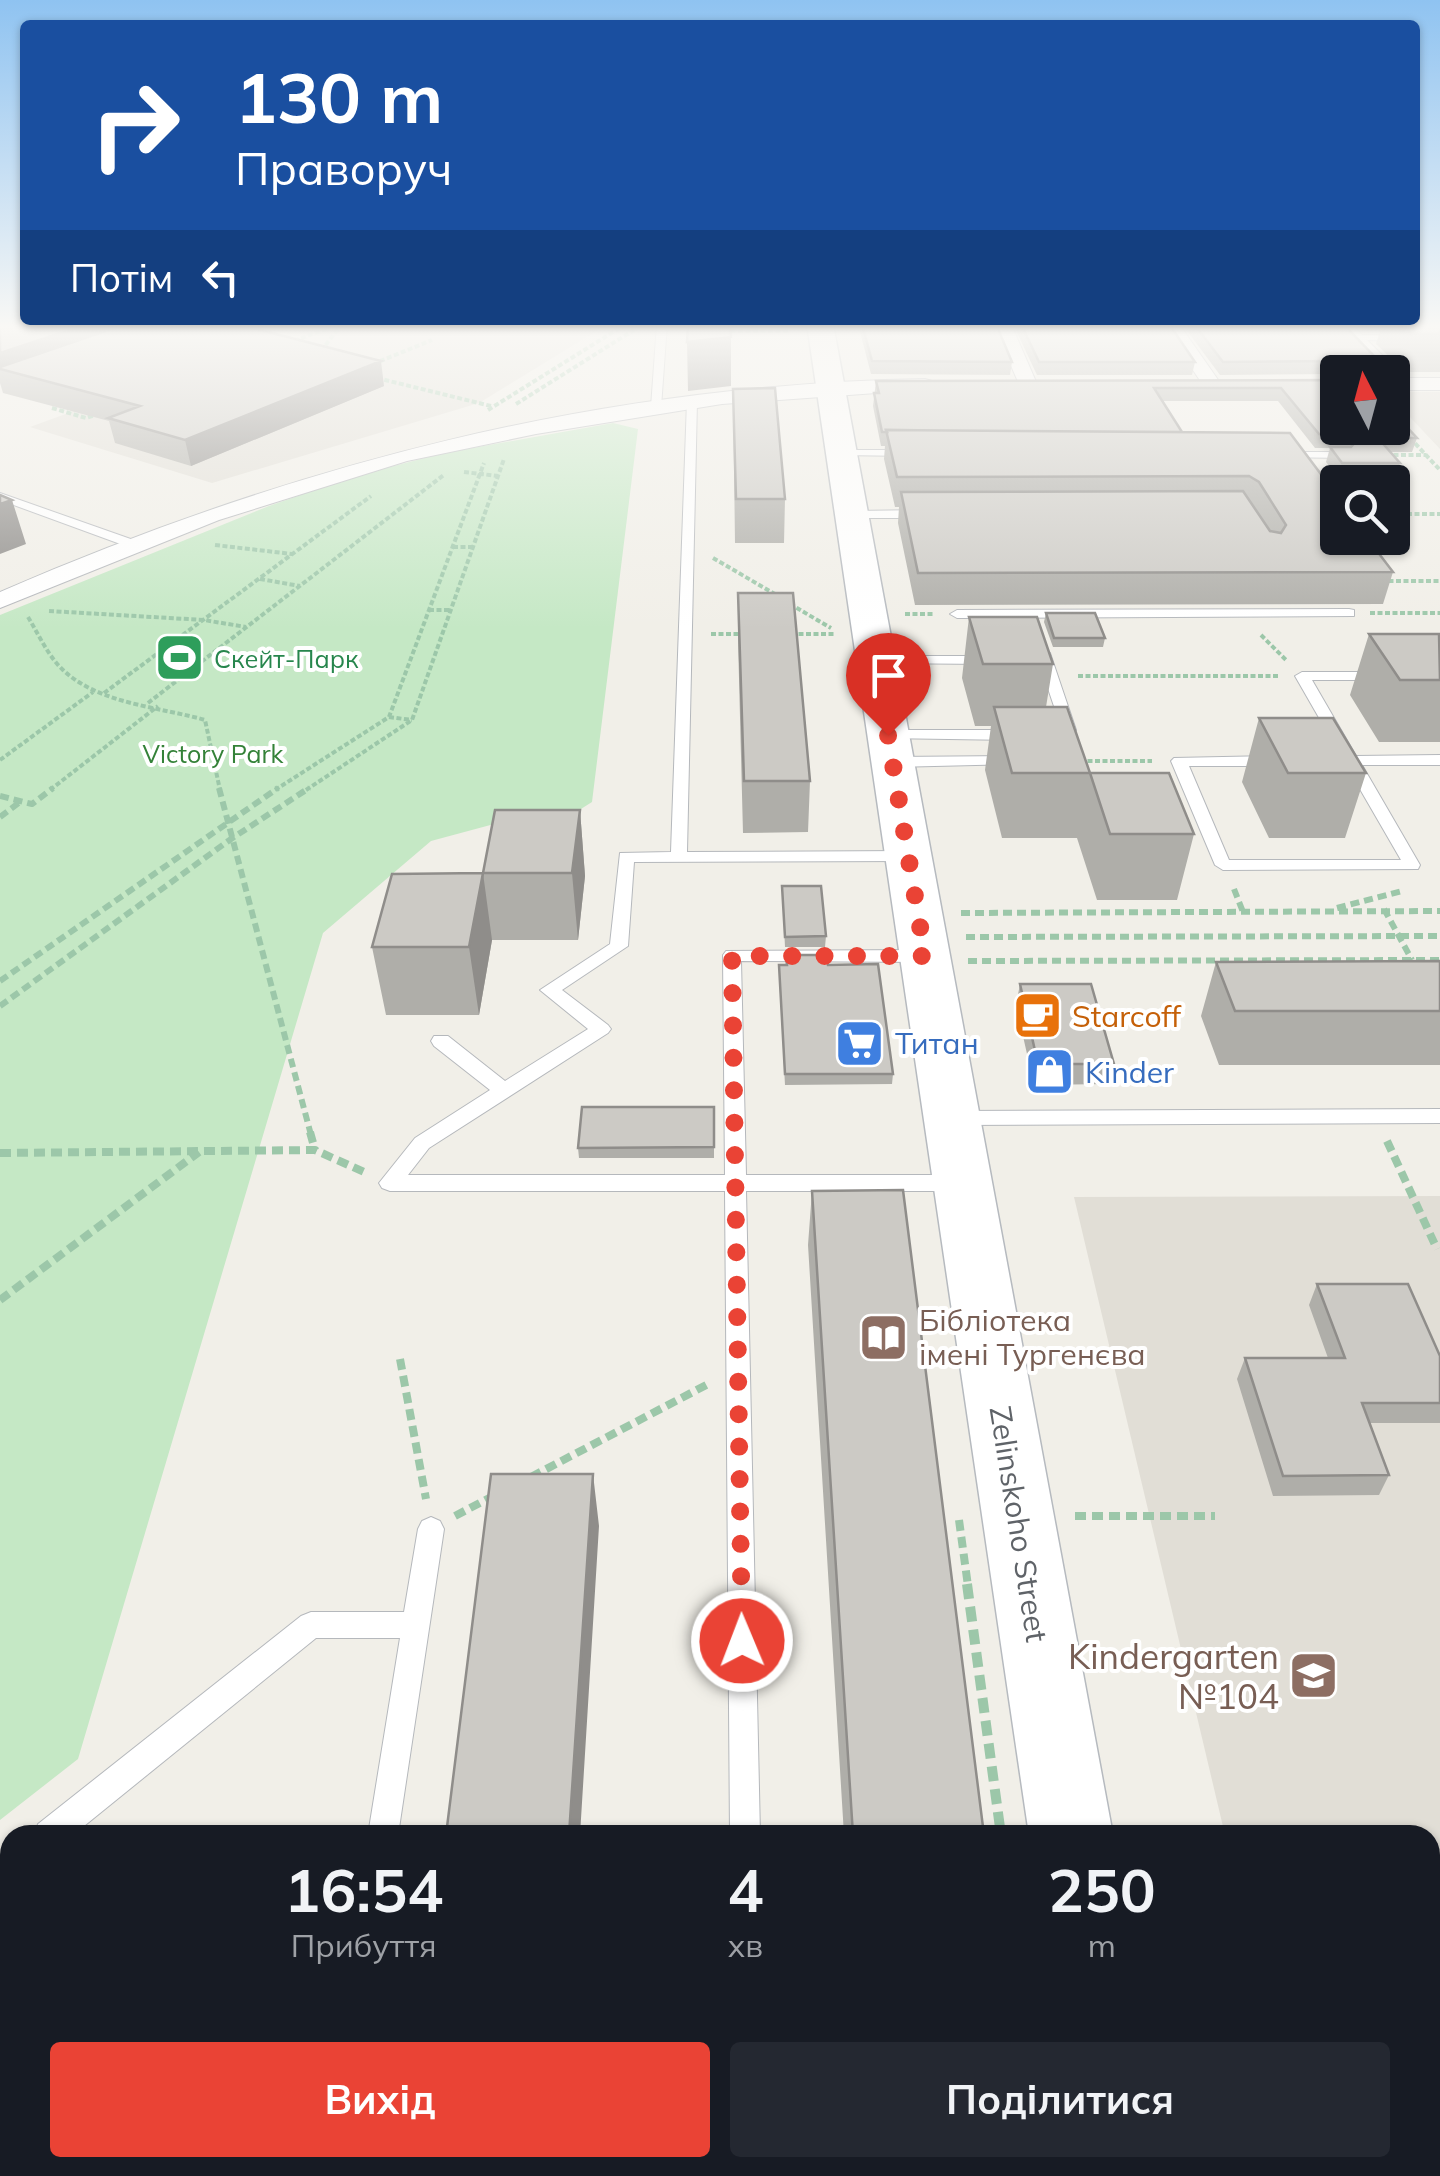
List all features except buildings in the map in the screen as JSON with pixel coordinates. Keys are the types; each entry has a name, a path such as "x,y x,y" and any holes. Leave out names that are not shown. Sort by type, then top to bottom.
{"street":[{"path":"4,595 340,472 549,426"},
{"name":"Zelinskoho Street","path":"837,426 909,856 953,942 952,1118 1069,1825"}],"lane":[{"path":"679,857 691,426"},
{"path":"842,453 924,453"},
{"path":"1272,456 1345,455"},
{"path":"0,496 138,546"},
{"path":"852,514 938,514"},
{"path":"957,614 1038,637 1240,613 1349,613"},
{"path":"1026,660 1038,637"},
{"path":"1038,637 1079,761"},
{"path":"876,660 1006,660"},
{"path":"1302,676 1400,676"},
{"path":"1294,761 1179,761 1193,814 1223,865 1412,865 1302,676"},
{"path":"891,748 1034,735"},
{"path":"1052,735 1070,735"},
{"path":"891,748 1022,761"},
{"path":"1313,761 1440,760"},
{"path":"909,856 626,857 619,946 549,990 601,1029 422,1144 390,1183 963,1183"},
{"path":"745,1825 732,956 953,942"},
{"path":"441,1041 502,1090"},
{"path":"952,1118 1440,1116"},
{"path":"385,1825 431,1529"},
{"path":"61,1825 311,1624 416,1624"}],"path":[{"path":"1410,438 1440,470"},
{"path":"0,1006 230,839 412,720 509,444"},
{"path":"1345,455 1426,455"},
{"path":"0,981 226,821 389,716 485,461"},
{"path":"148,703 449,470"},
{"path":"103,694 381,488"},
{"path":"1410,514 1440,514"},
{"path":"688,543 841,634 782,634"},
{"path":"208,544 293,554"},
{"path":"452,547 473,548"},
{"path":"259,579 300,586"},
{"path":"1382,581 1440,581"},
{"path":"246,628 204,620 23,610 64,670 92,692 205,720 230,839 314,1150"},
{"path":"429,610 450,610"},
{"path":"1240,613 1302,676"},
{"path":"1349,613 1440,613"},
{"path":"685,634 744,634"},
{"path":"1051,676 1302,676"},
{"path":"0,760 92,692"},
{"path":"0,796 32,804 159,706"},
{"path":"389,716 412,720"},
{"path":"1079,761 1179,761"},
{"path":"0,817 21,801"},
{"path":"1320,912 1379,900 1408,889"},
{"path":"1379,900 1412,960"},
{"path":"953,942 1320,912 1440,912"},
{"path":"83,922 104,931"},
{"path":"953,942 1440,936"},
{"path":"953,942 1440,960"},
{"path":"1376,1116 1437,1249"},
{"path":"0,1152 314,1150 350,1166"},
{"path":"0,1300 200,1151"},
{"path":"400,1359 431,1529 500,1492"},
{"path":"518,1484 738,1369"},
{"path":"1074,1516 1214,1516"}],"shaded area":[{"path":"34,426 404,426 212,483 30,427"},
{"path":"1418,426 1440,426 1440,449"},
{"name":"Kindergarten №104","path":"1440,1196 1440,1825 1223,1825 1074,1197"}],"green space":[{"name":"Victory Park","path":"599,426 638,429 592,802 565,819 509,820 431,841 323,933 78,1759 0,1820 0,615 269,506 355,476 444,453"}],"place":[{"name":"Скейт-Парк","path":"179,658"},
{"name":"Starcoff","path":"1037,1016"},
{"name":"Титан","path":"860,1043"},
{"name":"Kinder","path":"1050,1072"},
{"name":"Бібліотека імені Тургенєва","path":"884,1337"},
{"name":"Kindergarten №104","path":"1314,1676"}],"route":[{"path":"742,1641 732,956 925,956 888,735"}]}
